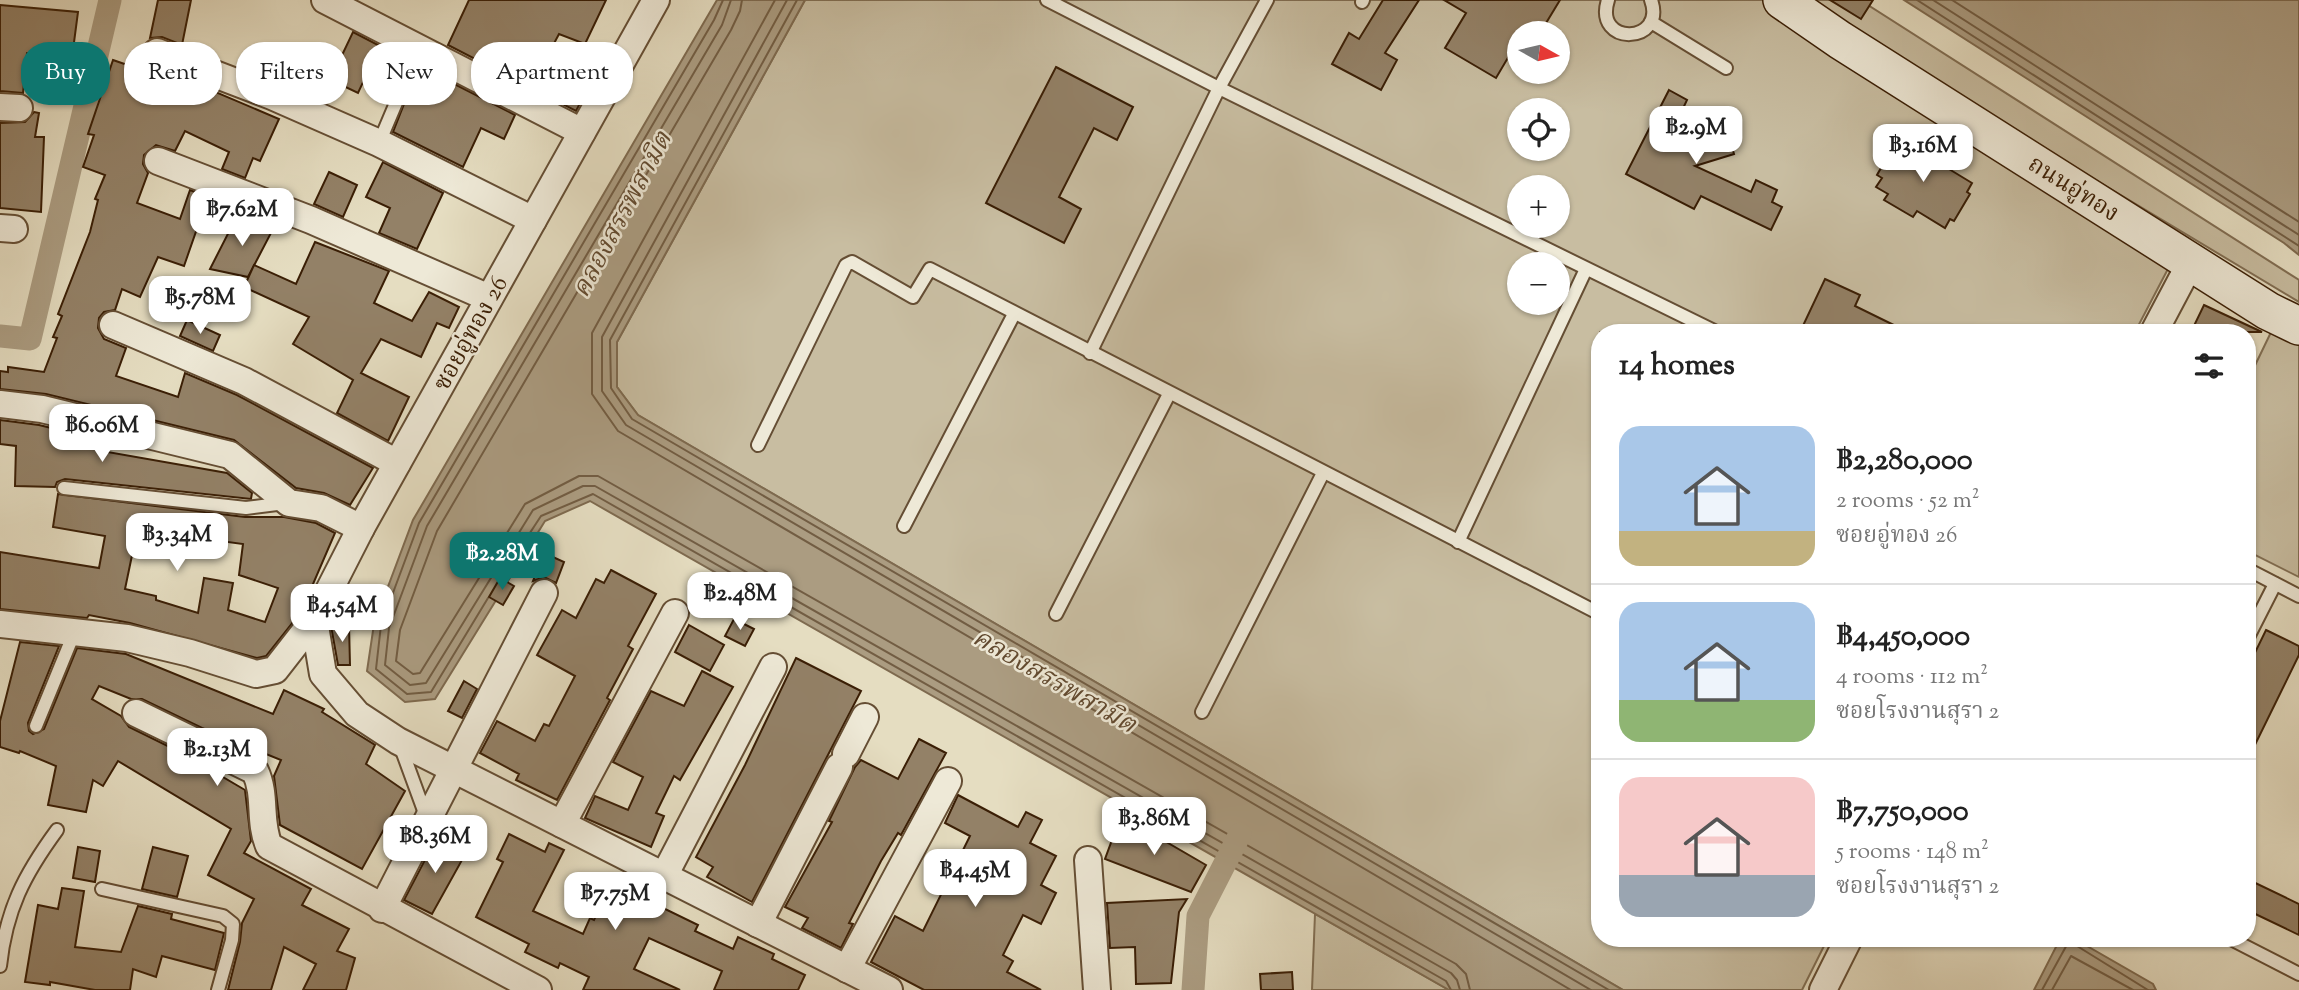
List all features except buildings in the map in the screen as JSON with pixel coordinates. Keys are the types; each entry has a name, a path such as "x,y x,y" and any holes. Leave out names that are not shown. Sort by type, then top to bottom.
{"main road":[{"name":"ถนนอู่ทอง","path":"1782,0 2268,311 2299,326"}],"street":[{"path":"325,0 582,132"},
{"name":"ซอยอู่ทอง 26","path":"0,624 75,630 190,653 256,674 275,670 314,620 361,528 656,0"},
{"path":"222,77 379,142 533,220"},
{"path":"158,161 311,220 489,298"},
{"path":"2158,324 2191,262"},
{"path":"113,325 244,381 397,463"},
{"path":"0,404 42,409 230,455 289,503 321,508 361,528"},
{"path":"382,909 544,593"},
{"path":"562,824 675,612"},
{"path":"314,620 323,674 357,715 398,741 889,990"},
{"path":"664,876 772,667"},
{"path":"136,713 254,771 261,785 261,828 270,846 505,982 538,990"},
{"path":"758,924 865,717"},
{"path":"847,969 948,781"},
{"path":"1088,860 1097,990"},
{"path":"1823,990 1844,947"}],"lane":[{"path":"1047,0 1219,88 1699,324"},
{"path":"1090,353 1219,88 1267,0"},
{"path":"1608,0 1606,15 1614,30 1622,34 1638,34 1651,22 1654,14 1651,0"},
{"path":"1651,22 1726,68"},
{"path":"379,142 395,105"},
{"path":"758,445 848,262 913,297 930,269 1591,609"},
{"path":"1458,542 1586,269"},
{"path":"904,526 1014,314"},
{"path":"1056,614 1169,394"},
{"path":"1202,712 1323,473"},
{"path":"64,488 246,508 289,503"},
{"path":"2256,574 2299,596"},
{"path":"2256,621 2275,584"},
{"path":"36,726 75,630"},
{"path":"398,741 428,820"},
{"path":"0,966 4,929 26,872 57,830"},
{"path":"102,889 223,916 233,925 232,940 218,990"},
{"path":"2246,947 2299,974"}],"shaded area":[{"path":"805,0 1764,0 2170,265 2139,324 1591,324 1591,947 1824,947 1802,990 1623,990 638,415 617,387 617,342"},
{"path":"1813,0 1860,0 2299,280 2299,302 1974,107"},
{"path":"2274,326 2299,340 2299,577 2256,556 2256,363"},
{"path":"1315,914 1449,990 1312,990"}],"water":[{"name":"คลองสรรพสามิต","path":"717,0 805,0 617,342 617,387 638,415 1623,990 1449,990 590,501 545,521 435,699 405,702 367,671 374,624 413,520"},
{"path":"1904,0 2299,0 2299,255 2284,243"},
{"path":"2056,947 2089,947 2153,984 2156,990 2034,990"}],"waterway":[{"path":"0,336 30,339 110,0"},
{"path":"1193,990 1198,916 1240,834"}]}
